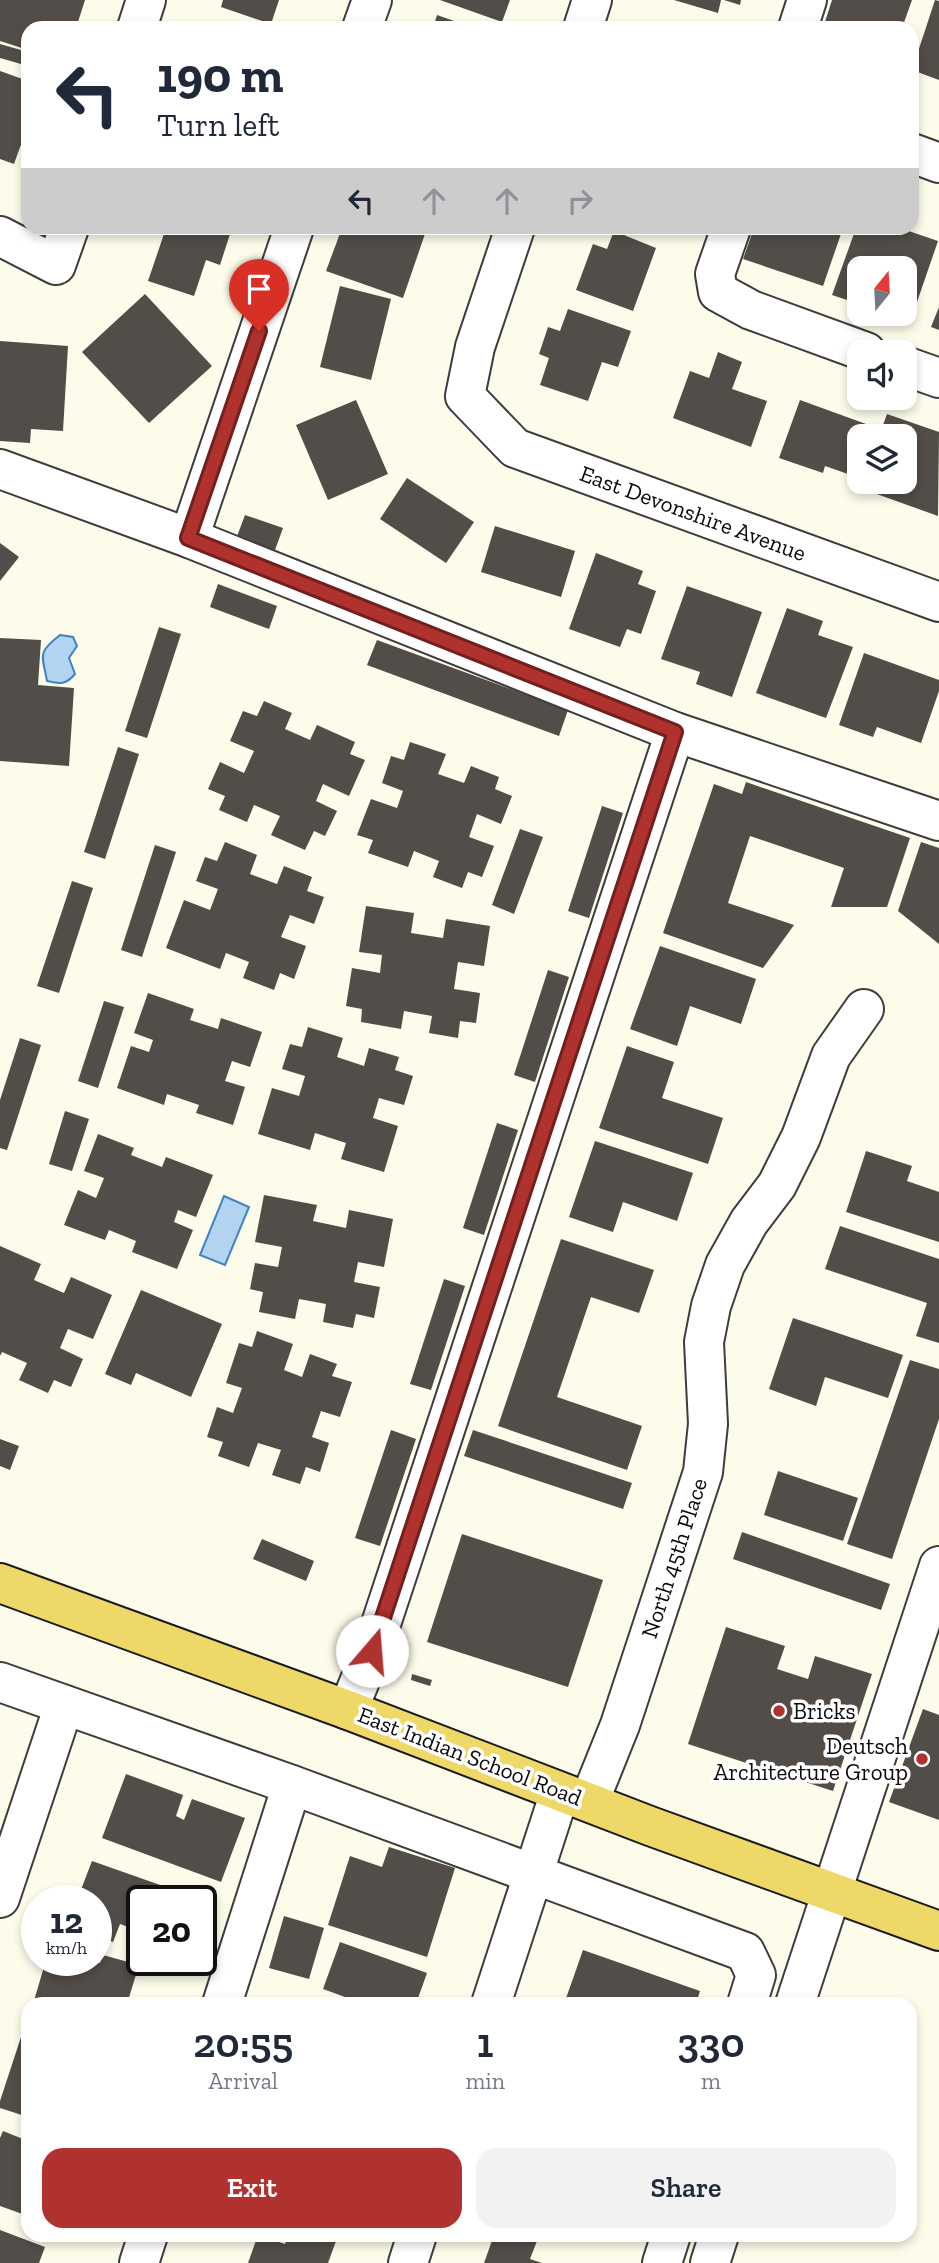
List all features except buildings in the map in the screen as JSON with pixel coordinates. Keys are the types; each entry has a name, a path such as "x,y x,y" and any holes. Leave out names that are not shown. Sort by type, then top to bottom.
{"main road":[{"name":"East Indian School Road","path":"0,1583 939,1931"}],"street":[{"path":"139,21 146,0"},
{"path":"364,21 372,0"},
{"path":"585,21 592,0"},
{"path":"800,21 807,0"},
{"path":"919,156 939,163"},
{"path":"0,236 56,265 67,235"},
{"path":"188,538 292,235"},
{"name":"East Devonshire Avenue","path":"513,235 475,347 465,396 515,448 939,602"},
{"path":"729,235 715,274 718,292 751,310 847,345"},
{"path":"917,370 939,378"},
{"path":"0,469 188,538 675,732 939,821"},
{"path":"348,1710 372,1651 675,732"},
{"name":"North 45th Place","path":"493,1997 532,1874 575,1797 620,1725 703,1472 708,1424 704,1342 711,1306 724,1265 749,1222 777,1185 801,1138 831,1056 864,1009"},
{"path":"797,1997 939,1566"},
{"path":"0,1682 292,1785 745,1952 756,1975 749,1997"},
{"path":"0,1898 64,1705"},
{"path":"224,1997 292,1785"},
{"path":"139,2263 146,2242"},
{"path":"408,2263 415,2242"},
{"path":"662,2263 669,2242"},
{"path":"710,2263 717,2242"}],"water":[{"path":"60,635 73,637 77,646 69,658 75,674 66,682 59,683 47,681 43,655 44,650"},
{"path":"224,1196 249,1207 225,1265 200,1255"}],"place":[{"name":"Bricks","path":"779,1711"},
{"name":"Deutsch Architecture Group","path":"922,1759"}],"route":[{"path":"259,331 188,538 675,732 372,1651"}]}
